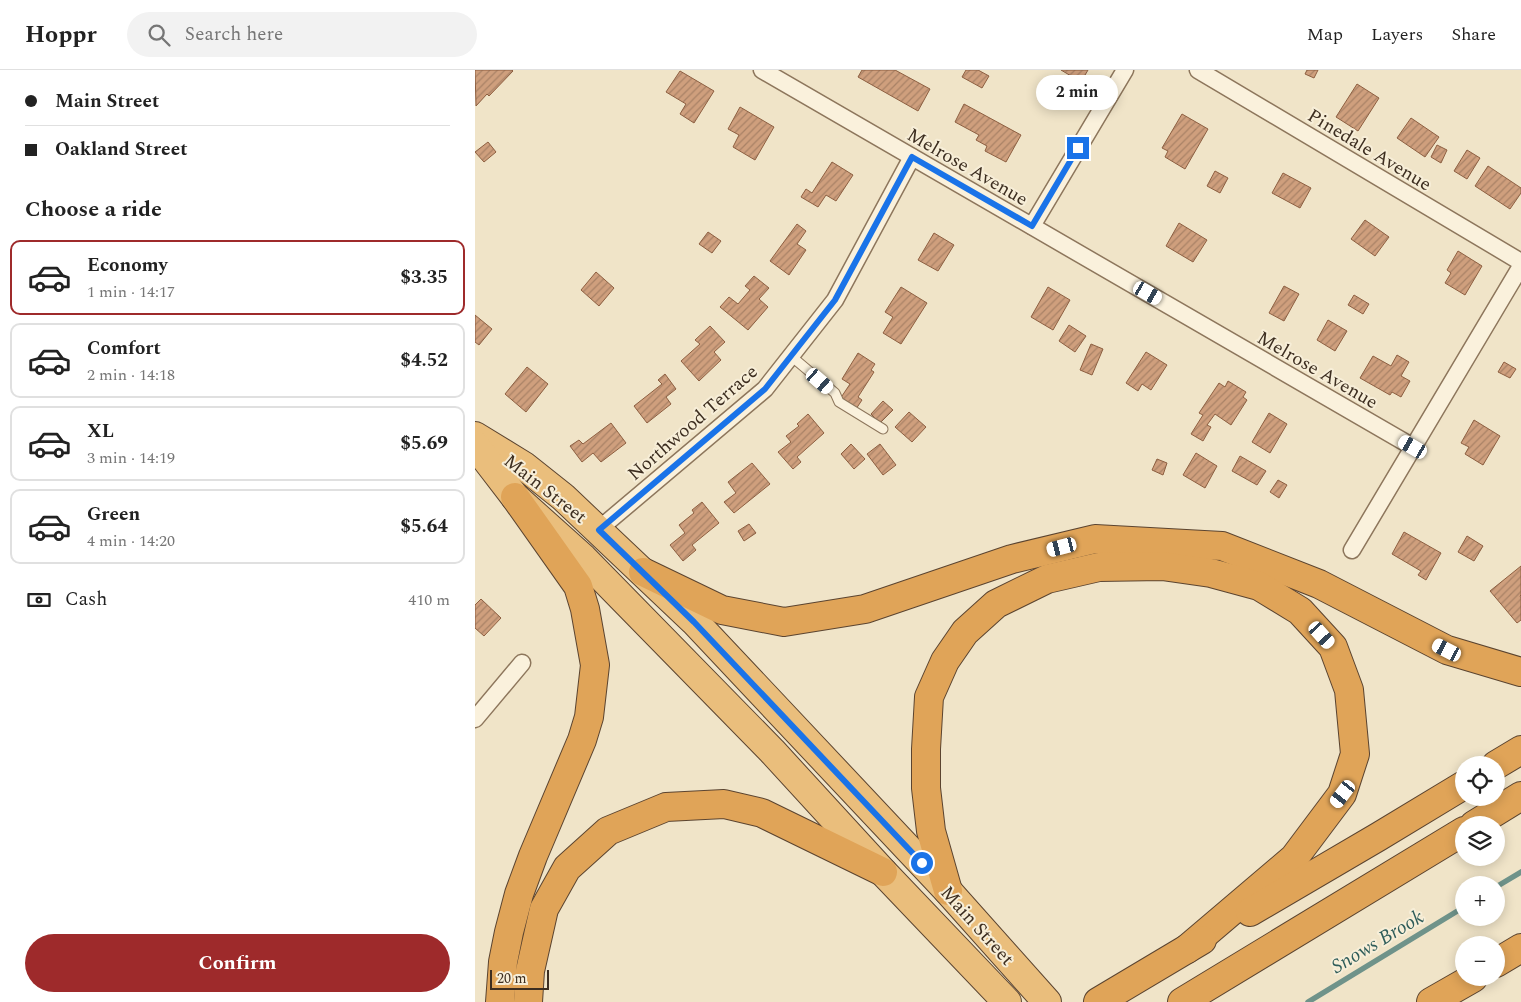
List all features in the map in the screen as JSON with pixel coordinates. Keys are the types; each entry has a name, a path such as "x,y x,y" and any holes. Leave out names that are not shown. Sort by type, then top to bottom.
{"highway":[{"name":"Main Street","path":"475,436 524,466 563,498 701,628 949,891 1039,993"},
{"name":"Main Street","path":"475,444 515,497 583,558 772,751 883,872 1005,1000"},
{"path":"500,1002 503,962 519,894 582,740 589,717 595,665 585,608 578,586 515,497"},
{"path":"643,572 722,610 784,622 865,608 1013,560 1095,539 1222,546 1319,584 1447,650 1521,672"},
{"path":"949,891 931,831 926,788 929,697 945,662 965,632 996,604 1047,579 1099,567 1163,566 1211,573 1259,586 1300,611 1333,647 1349,690 1355,754 1343,794 1294,858 1187,949"},
{"path":"1505,760 1521,750"},
{"path":"1097,1002 1378,838 1455,791"},
{"path":"1489,816 1521,796"},
{"path":"528,1002 530,972 544,910 567,868 608,831 665,807 724,804 762,813 883,872"},
{"path":"1182,1002 1455,836"},
{"path":"1505,958 1521,948"},
{"path":"1431,1002 1459,986"}],"street":[{"name":"Melrose Avenue","path":"762,70 1413,447"},
{"path":"1032,226 1125,70"},
{"name":"Pinedale Avenue","path":"1198,70 1521,262"},
{"name":"Northwood Terrace","path":"599,530 765,389 835,300 912,157"},
{"path":"1352,550 1521,266"},
{"path":"475,719 522,663"}],"lane":[{"path":"791,356 835,394 839,402 883,429"}],"building":[{"path":"475,70 513,71 489,96 487,94 476,106"},
{"path":"862,70 895,70 930,89 918,111 858,77"},
{"path":"966,70 978,70 989,76 982,88 962,77"},
{"path":"1061,70 1088,70 1081,82"},
{"path":"1307,70 1318,70 1314,78 1305,74"},
{"path":"680,71 714,91 694,123 680,114 686,104 666,92"},
{"path":"1357,84 1379,98 1358,131 1336,117"},
{"path":"964,104 1021,135 1006,162 985,151 987,146 976,140 979,135 955,122"},
{"path":"740,107 774,127 755,160 733,147 739,135 728,129"},
{"path":"1182,114 1208,129 1185,169 1165,157 1168,151 1162,148"},
{"path":"1411,118 1439,137 1425,157 1397,138"},
{"path":"488,142 496,152 484,162 475,152"},
{"path":"1437,145 1447,150 1441,163 1431,157"},
{"path":"1467,150 1480,158 1467,179 1454,171"},
{"path":"832,162 853,175 836,201 826,195 818,207 801,197 806,189 812,193"},
{"path":"1488,166 1521,188 1521,193 1510,209 1475,186"},
{"path":"1215,171 1228,178 1220,193 1207,186"},
{"path":"1283,173 1311,188 1300,208 1272,193"},
{"path":"1365,220 1389,237 1375,256 1351,239"},
{"path":"1179,223 1207,240 1193,262 1166,246"},
{"path":"797,224 806,231 797,244 806,250 789,275 770,261"},
{"path":"708,232 721,241 712,253 699,244"},
{"path":"934,233 954,245 938,271 918,260"},
{"path":"1458,251 1482,266 1465,295 1445,283 1451,273 1447,270"},
{"path":"596,272 614,288 599,306 581,290"},
{"path":"754,276 769,288 759,299 768,307 748,330 720,307 729,297 738,304 750,290 745,286"},
{"path":"1284,286 1299,294 1284,321 1269,313"},
{"path":"901,287 927,303 901,344 883,333 893,317 885,312"},
{"path":"1048,287 1070,300 1053,330 1031,317"},
{"path":"1354,295 1369,304 1363,314 1348,305"},
{"path":"475,315 492,329 479,345 475,342"},
{"path":"1328,320 1347,331 1335,351 1317,340"},
{"path":"1069,325 1086,336 1075,352 1059,341"},
{"path":"710,326 725,342 714,352 721,360 699,381 681,361 700,344 695,340"},
{"path":"1091,344 1103,349 1092,375 1080,370"},
{"path":"1146,352 1167,365 1151,390 1142,384 1138,391 1126,383"},
{"path":"858,353 875,364 871,370 874,372 858,397 862,400 856,409 840,399 850,384 842,379"},
{"path":"1397,355 1409,362 1401,376 1410,381 1401,397 1392,392 1390,395 1360,378 1373,356 1391,366"},
{"path":"1504,362 1516,369 1510,378 1498,372"},
{"path":"527,367 548,384 526,412 505,394"},
{"path":"665,374 676,389 666,397 671,404 647,423 634,406 662,384 658,380"},
{"path":"1228,381 1246,392 1243,397 1247,400 1231,425 1215,414 1207,425 1211,427 1203,441 1191,434 1203,415 1199,413 1219,383 1225,387"},
{"path":"883,401 893,410 880,423 871,414"},
{"path":"909,412 926,427 912,442 895,427"},
{"path":"1269,413 1287,424 1270,453 1252,442"},
{"path":"808,414 824,433 797,457 801,462 793,469 778,452 791,442 786,436 799,426 797,424"},
{"path":"1474,420 1500,436 1483,465 1465,454 1469,447 1461,443"},
{"path":"611,423 626,443 601,462 593,453 582,462 570,446 579,440 583,444"},
{"path":"851,444 865,459 854,469 841,454"},
{"path":"880,444 896,465 883,475 867,454"},
{"path":"1196,453 1217,466 1205,488 1183,475"},
{"path":"1240,456 1266,471 1257,485 1232,471"},
{"path":"1157,459 1167,463 1163,475 1152,470"},
{"path":"752,463 770,484 734,513 724,502 736,493 728,482"},
{"path":"1278,480 1287,485 1279,498 1270,492"},
{"path":"702,502 719,523 692,545 696,550 683,561 670,545 685,533 679,525 694,513 692,510"},
{"path":"749,524 756,533 744,541 738,531"},
{"path":"1404,532 1441,553 1426,580 1418,575 1421,571 1392,554"},
{"path":"1467,536 1483,546 1474,561 1458,552"},
{"path":"1521,566 1521,620 1517,623 1490,591"},
{"path":"481,599 501,618 484,636 475,628 475,605"}],"waterway":[{"name":"Snows Brook","path":"1505,882 1521,872"},
{"name":"Snows Brook","path":"1308,1002 1455,912"}],"route":[{"path":"922,863 694,622 599,530 765,389 835,300 912,157 1032,226 1078,148"}]}
